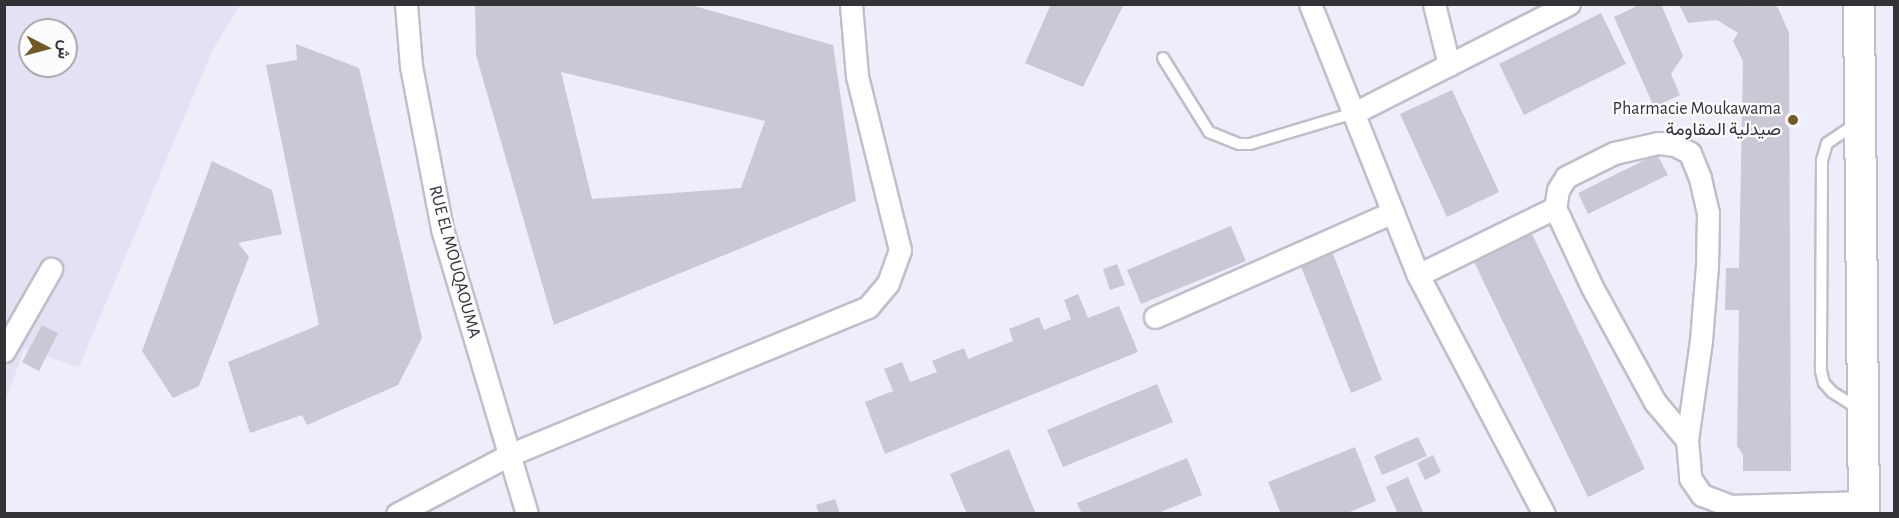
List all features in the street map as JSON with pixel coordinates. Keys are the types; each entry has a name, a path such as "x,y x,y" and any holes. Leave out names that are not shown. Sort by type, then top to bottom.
{"main road":[{"path":"1859,4 1864,508"}],"street":[{"name":"RUE EL MOUQAOUMA","path":"406,4 411,66 442,229 527,513"},
{"path":"397,513 509,455 868,307 888,283 900,250 857,76 850,4"},
{"path":"1310,4 1418,275 1544,513"},
{"path":"1434,4 1449,65"},
{"path":"1354,112 1569,4"},
{"path":"1687,440 1655,402 1592,287 1555,208 1558,190 1566,177 1614,153 1658,143 1675,145 1690,153 1700,178 1708,213 1707,265 1701,340 1687,440 1690,478 1702,495 1731,506 1864,508"},
{"path":"1418,275 1555,208"},
{"path":"1155,317 1393,212"},
{"path":"4,351 51,269"}],"lane":[{"path":"1163,58 1209,132 1239,144 1250,144 1354,112"},
{"path":"1860,121 1827,143 1822,160 1821,371 1824,383 1833,392 1863,411"}],"shaded area":[{"path":"5,5 240,5 213,49 79,367 24,349 5,403"}],"building":[{"path":"475,4 687,4 833,45 856,201 554,325 476,55","holes":["561,72 765,121 741,188 592,199"]},
{"path":"1051,4 1124,4 1083,87 1025,63"},
{"path":"1641,4 1661,4 1683,56 1671,74 1680,95 1654,107 1614,17"},
{"path":"1679,4 1748,4 1752,7 1753,4 1773,4 1778,8 1789,33 1791,471 1743,471 1743,455 1737,446 1739,310 1725,310 1726,268 1739,268 1743,61 1733,41 1738,33 1717,20 1688,23"},
{"path":"1601,13 1626,64 1524,115 1499,64"},
{"path":"296,44 359,68 422,338 398,385 307,425 302,415 250,433 228,362 319,325 266,65 297,60"},
{"path":"1452,90 1499,192 1447,217 1400,114"},
{"path":"1657,154 1668,175 1588,214 1578,193"},
{"path":"212,161 272,190 282,234 238,243 249,257 199,386 173,398 142,351"},
{"path":"1231,226 1246,261 1141,304 1127,270"},
{"path":"1531,232 1645,469 1588,497 1473,260"},
{"path":"1330,246 1382,380 1351,393 1298,259"},
{"path":"1117,264 1125,285 1110,290 1103,269"},
{"path":"1078,294 1088,318 1119,306 1138,352 885,454 865,402 893,391 884,369 902,362 910,382 937,372 932,361 964,348 968,359 1013,341 1009,329 1039,317 1044,330 1071,319 1064,300"},
{"path":"42,325 58,333 39,371 22,362"},
{"path":"1157,384 1173,422 1063,467 1047,430"},
{"path":"1418,437 1427,456 1382,475 1374,456"},
{"path":"1355,447 1376,501 1345,514 1281,514 1268,482"},
{"path":"1009,449 1036,514 967,514 950,474"},
{"path":"1433,455 1441,472 1425,480 1417,463"},
{"path":"1187,458 1202,495 1156,514 1082,514 1077,503"},
{"path":"1408,477 1424,514 1398,514 1386,487"},
{"path":"835,499 840,514 819,514 816,505"}],"place":[{"name":"Pharmacie Moukawama صيدلية المقاومة","path":"1793,120"}]}
